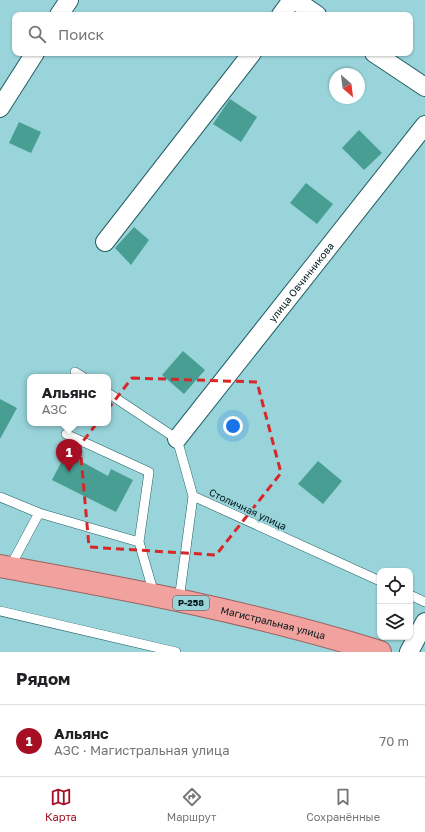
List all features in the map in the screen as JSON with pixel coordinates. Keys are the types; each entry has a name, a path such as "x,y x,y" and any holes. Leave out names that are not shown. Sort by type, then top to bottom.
{"highway":[{"name":"Магистральная улица","path":"5,567 179,600 306,630 380,652"}],"street":[{"path":"61,12 69,0"},
{"path":"284,12 294,0 312,12"},
{"path":"0,108 33,56"},
{"path":"105,242 250,56"},
{"path":"378,56 425,87"},
{"name":"улица Овчинникова","path":"177,439 425,125"},
{"path":"409,652 424,625"}],"lane":[{"path":"111,395 177,439"},
{"path":"66,434 149,472 139,542 155,595"},
{"name":"Столичная улица","path":"177,439 193,496 377,580"},
{"path":"179,600 193,496"},
{"path":"0,497 39,513 139,542"},
{"path":"5,567 39,513"},
{"path":"413,596 425,602"},
{"path":"0,611 176,652"}],"highlighted area":[{"path":"132,378 257,382 281,473 216,555 89,547 80,445"}],"building":[{"path":"230,99 257,117 241,142 213,124"},
{"path":"19,122 41,132 31,153 9,143"},
{"path":"359,130 382,153 364,170 342,148"},
{"path":"306,183 333,204 317,224 290,203"},
{"path":"134,227 149,240 131,265 115,248"},
{"path":"183,351 205,370 184,394 162,375"},
{"path":"0,399 17,408 0,439"},
{"path":"66,453 108,476 111,469 133,480 116,512 52,480"},
{"path":"318,461 342,481 323,504 298,484"}],"place":[{"name":"Альянс","path":"69,472"}]}
